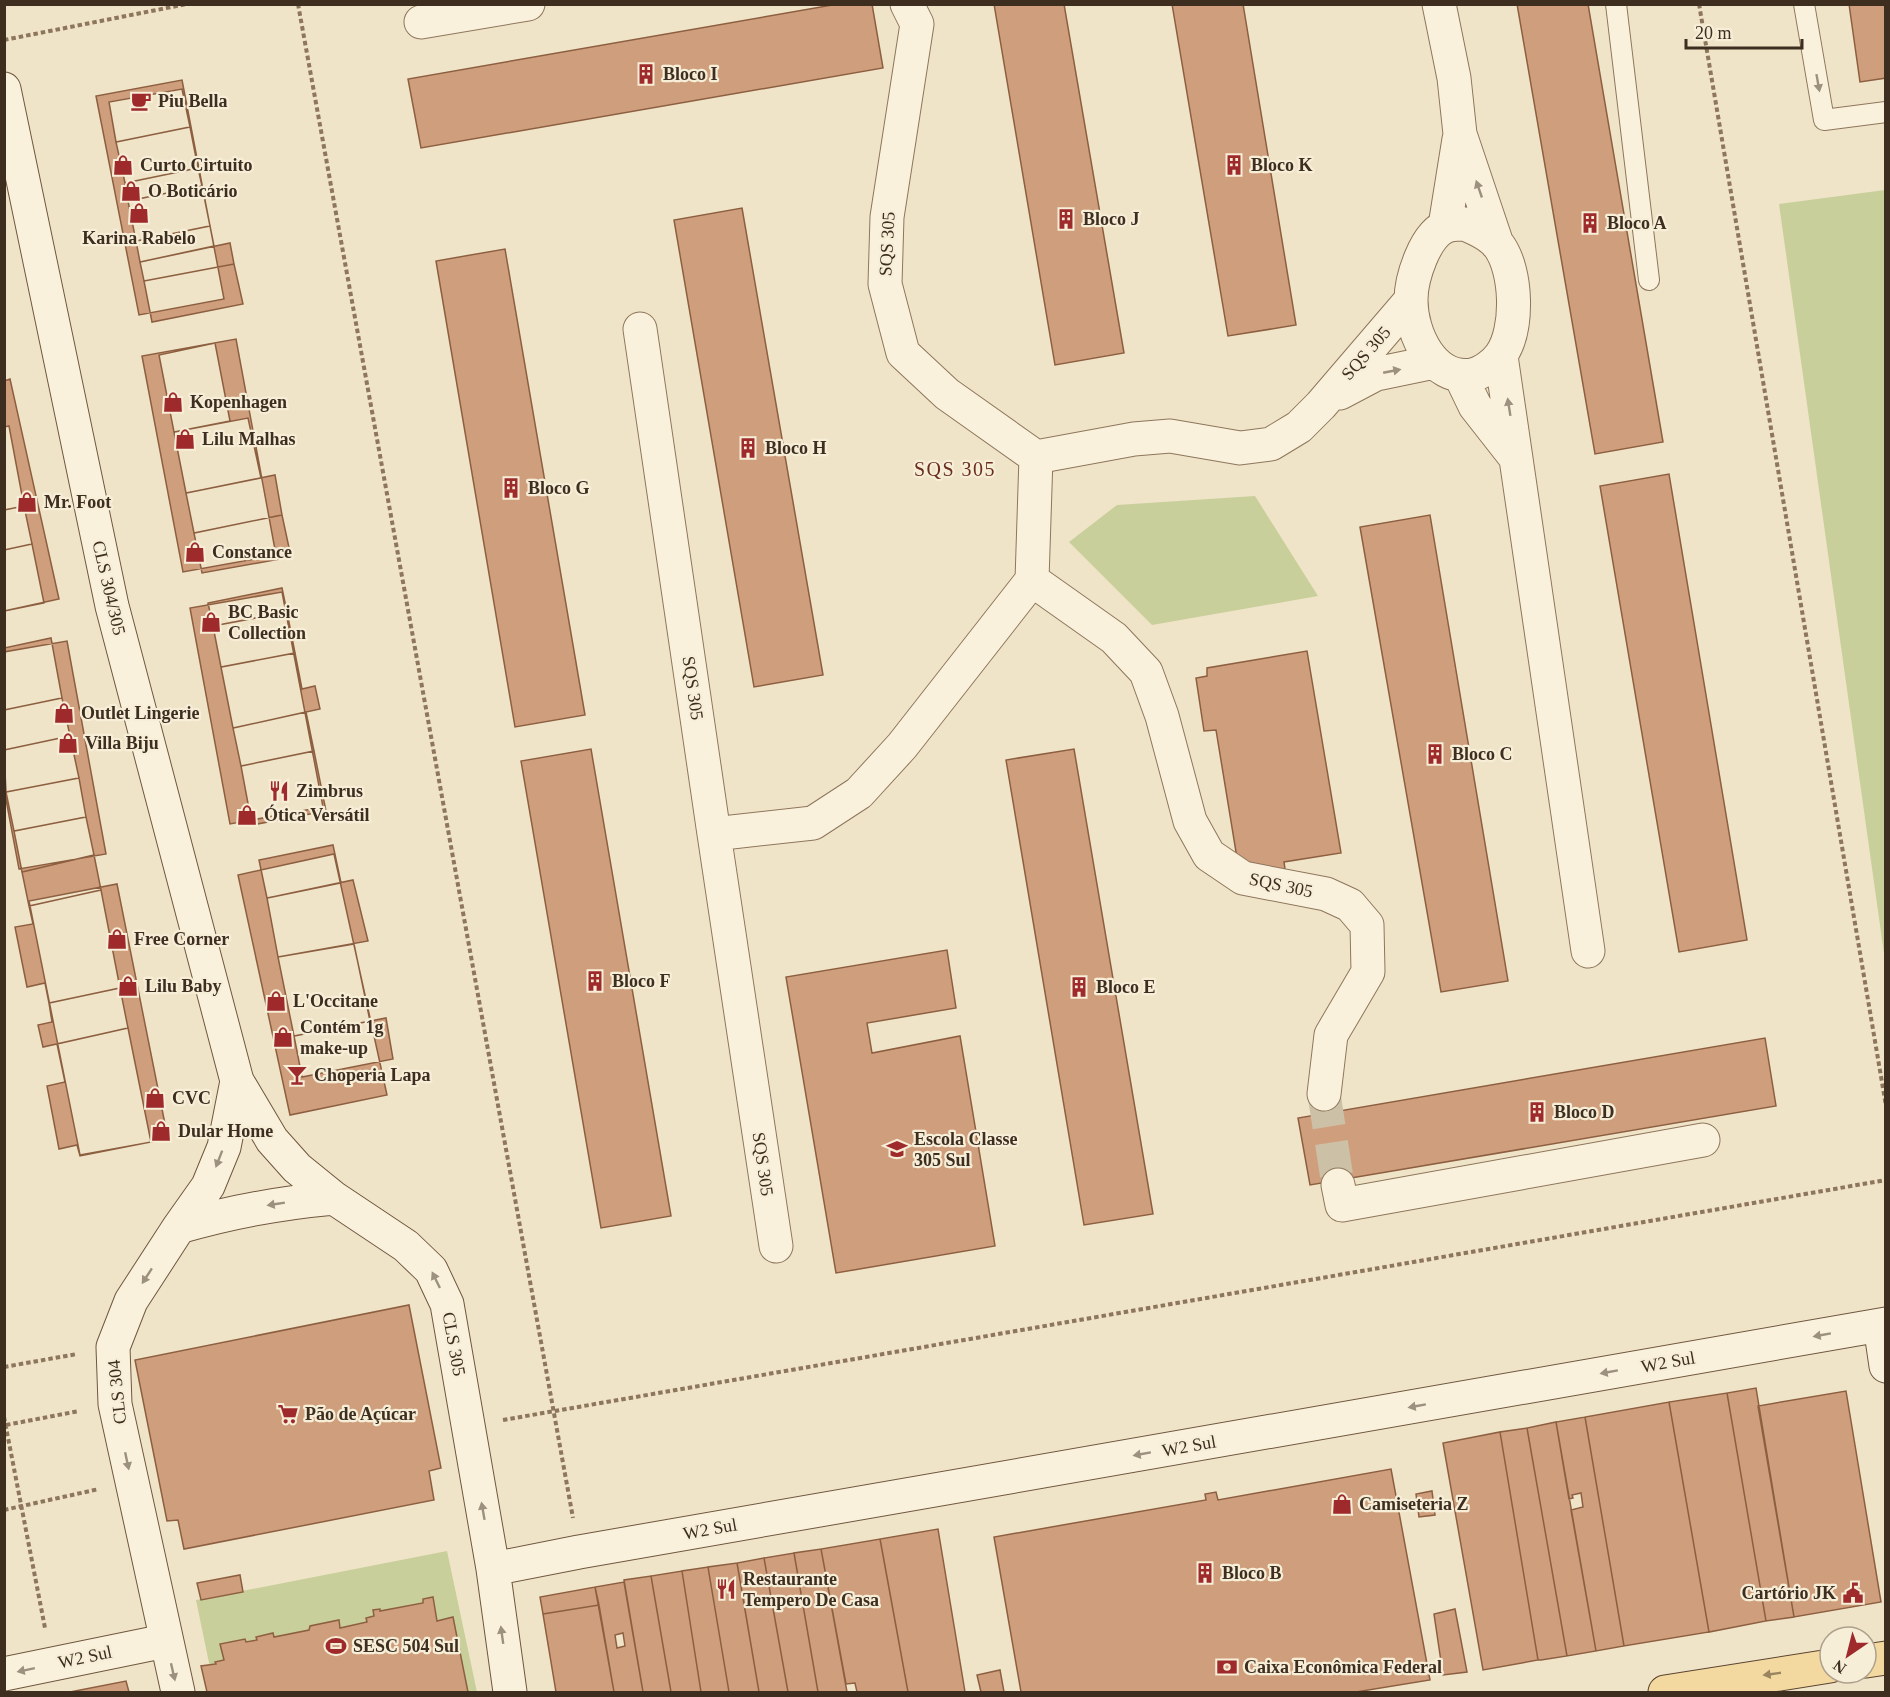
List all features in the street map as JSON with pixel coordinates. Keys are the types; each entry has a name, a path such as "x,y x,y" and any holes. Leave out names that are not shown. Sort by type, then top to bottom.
{"main road":[{"path":"1665,1692 1818,1668"}],"street":[{"path":"421,22 528,4"},
{"name":"SQS 305","path":"907,4 917,24 887,217 885,284 903,353 947,394 1036,457 1134,439 1170,436 1240,448 1271,444 1299,427 1321,405 1411,300"},
{"path":"1439,4 1454,78 1460,134 1497,244"},
{"name":"CLS 304/305","path":"4,89 112,606 237,1082"},
{"path":"1445,226 1460,134"},
{"path":"1447,369 1480,373 1501,356 1507,343 1513,318 1508,260 1497,244 1482,231 1465,224 1445,226 1430,240 1420,259 1414,279 1411,300 1413,320 1421,344 1447,369 1516,458"},
{"name":"SQS 305","path":"640,329 776,1246"},
{"path":"1501,356 1588,951"},
{"name":"SQS 305","path":"1321,405 1376,374 1447,369"},
{"path":"714,834 813,823 859,793 902,746 1032,580 1036,457"},
{"name":"SQS 305","path":"1032,580 1114,638 1146,672 1162,716 1190,821 1209,855 1243,878 1326,894 1350,904 1367,925 1368,972 1331,1035 1324,1094"},
{"name":"CLS 305","path":"237,1082 273,1140 297,1168 334,1198 406,1246 431,1270 447,1304 493,1569 510,1692"},
{"name":"CLS 304","path":"178,1692 165,1641 115,1404 113,1347 131,1301 208,1186 224,1147 237,1082"},
{"path":"1338,1185 1342,1205 1703,1140"},
{"path":"179,1227 226,1213 282,1202 334,1198"},
{"path":"1883,1325 1886,1366"},
{"name":"W2 Sul","path":"493,1569 579,1552 1883,1325"},
{"name":"W2 Sul","path":"4,1674 165,1641"}],"lane":[{"path":"1616,4 1649,280"},
{"path":"1804,4 1824,120 1886,112"}],"path":[{"path":"4,40 187,4"},
{"path":"298,4 579,1552"},
{"path":"1699,4 1886,1106"},
{"path":"468,1425 1886,1180"},
{"path":"4,1367 113,1347"},
{"path":"6,1425 115,1404"},
{"path":"4,1417 51,1664"},
{"path":"4,1510 132,1482"}],"green space":[{"path":"1886,190 1885,961 1779,204"},
{"path":"1255,496 1318,596 1152,625 1069,542 1117,505"},
{"name":"SESC 504 Sul","path":"447,1551 477,1692 215,1692 196,1600"}],"building":[{"name":"Bloco I","path":"838,4 872,4 883,68 421,148 408,79"},
{"name":"Bloco J","path":"994,4 1064,4 1124,353 1055,365"},
{"name":"Bloco K","path":"1172,4 1243,4 1296,325 1228,336"},
{"name":"Bloco A","path":"1517,4 1588,4 1663,442 1595,454"},
{"path":"1849,4 1886,4 1886,78 1860,82"},
{"path":"182,80 224,299 139,315 96,96"},
{"path":"182,89 190,127 116,142 109,102"},
{"path":"190,127 198,168 125,183 116,142"},
{"path":"198,168 202,186 128,201 125,183"},
{"path":"202,186 210,226 136,241 128,201"},
{"name":"Bloco H","path":"742,208 823,675 754,687 674,220"},
{"path":"210,226 214,246 140,262 136,241"},
{"path":"230,243 234,264 144,281 140,262"},
{"name":"Bloco G","path":"505,249 585,715 515,727 436,261"},
{"path":"234,264 243,304 152,322 144,281"},
{"path":"236,339 276,555 183,572 142,356"},
{"path":"215,343 230,421 174,432 159,355"},
{"path":"10,379 59,599 4,611 4,381"},
{"path":"248,418 261,478 186,493 174,432"},
{"path":"9,426 24,506 4,510 4,427"},
{"path":"1669,474 1747,940 1679,952 1600,486"},
{"path":"275,475 282,515 194,533 186,493"},
{"path":"24,506 32,544 4,550 4,510"},
{"path":"282,515 291,557 202,573 194,533"},
{"name":"Bloco C","path":"1430,515 1508,981 1441,992 1360,527"},
{"path":"32,544 44,603 4,611 4,550"},
{"path":"282,588 287,612 213,626 208,603"},
{"path":"282,592 323,807 230,824 190,608"},
{"path":"287,612 295,653 221,667 213,626"},
{"path":"51,638 62,698 4,710 4,648"},
{"path":"67,641 106,854 19,869 4,789 4,652"},
{"path":"1307,651 1341,853 1284,862 1286,876 1239,870 1216,730 1204,731 1196,678 1207,676 1207,668"},
{"path":"295,653 302,689 315,686 320,709 233,728 221,667"},
{"path":"62,698 70,736 4,750 4,710"},
{"path":"306,712 314,751 241,766 233,728"},
{"path":"70,736 79,778 6,792 4,750"},
{"name":"Bloco F","path":"591,749 671,1216 601,1228 521,761"},
{"name":"Bloco E","path":"1074,749 1153,1214 1084,1225 1006,760"},
{"path":"314,751 326,811 252,825 241,766"},
{"path":"79,778 86,817 14,831 6,792"},
{"path":"86,817 94,855 22,872 14,831"},
{"path":"333,845 341,883 267,898 259,860"},
{"path":"334,854 387,1095 290,1115 238,875"},
{"path":"94,855 101,890 29,906 22,872"},
{"path":"353,880 368,941 278,957 267,898"},
{"path":"117,884 168,1139 80,1155 29,901"},
{"path":"101,890 120,988 49,1003 45,983 27,987 15,927 33,924 29,906"},
{"path":"354,944 370,1021 294,1036 278,957"},
{"name":"Escola Classe 305 Sul","path":"947,950 956,1008 867,1023 872,1053 960,1036 995,1246 836,1273 786,977"},
{"path":"120,988 128,1028 43,1047 38,1025 52,1022 49,1003"},
{"path":"386,1018 393,1059 302,1077 294,1036"},
{"path":"128,1028 151,1142 80,1156 77,1145 59,1149 47,1086 65,1082 57,1044"},
{"name":"Bloco D","path":"1765,1038 1776,1106 1310,1185 1298,1118"},
{"name":"Pão de Açúcar","path":"409,1305 441,1468 429,1471 434,1500 184,1549 178,1520 167,1521 135,1360"},
{"path":"1756,1388 1794,1617 1766,1621 1727,1393"},
{"path":"1846,1391 1881,1602 1794,1617 1758,1406"},
{"path":"1727,1393 1766,1621 1709,1632 1669,1402"},
{"path":"1669,1402 1709,1632 1624,1646 1585,1417"},
{"path":"1585,1417 1624,1646 1596,1651 1571,1510 1583,1507 1581,1493 1572,1495 1573,1498 1569,1499 1556,1422"},
{"path":"1556,1422 1596,1651 1567,1656 1527,1428"},
{"path":"1527,1428 1567,1656 1541,1660 1538,1660 1500,1432"},
{"path":"1500,1432 1538,1660 1483,1670 1443,1443"},
{"name":"Bloco B","path":"1391,1469 1430,1680 1356,1692 1021,1692 994,1537 1206,1500 1205,1494 1216,1492 1218,1500"},
{"path":"1432,1491 1435,1515 1419,1517 1416,1494"},
{"path":"938,1529 965,1692 908,1692 880,1539"},
{"path":"880,1539 908,1692 857,1692 855,1683 846,1684 821,1549"},
{"path":"821,1549 847,1692 818,1692 794,1553"},
{"path":"794,1553 818,1692 788,1692 764,1558"},
{"path":"764,1558 788,1692 759,1692 737,1563"},
{"path":"737,1563 759,1692 729,1692 708,1567"},
{"path":"708,1567 729,1692 701,1692 682,1571"},
{"path":"682,1571 701,1692 671,1692 651,1576"},
{"path":"240,1575 243,1592 201,1600 197,1583"},
{"path":"651,1576 671,1692 643,1692 624,1580"},
{"path":"624,1582 643,1692 614,1692 595,1587","holes":["623,1633 625,1646 617,1648 615,1635"]},
{"path":"595,1587 599,1605 543,1614 540,1597"},
{"path":"433,1597 437,1621 453,1617 468,1692 207,1692 201,1666 216,1664 215,1662 224,1660 220,1644 245,1639 246,1642 257,1640 256,1637 273,1633 274,1637 309,1630 310,1626 339,1620 340,1628 367,1622 366,1618 374,1616 373,1610 380,1609 380,1611 423,1603 423,1599"},
{"path":"599,1605 614,1692 556,1692 543,1614"},
{"path":"1455,1609 1467,1672 1443,1675 1434,1614"},
{"path":"1000,1670 1004,1692 981,1692 977,1675"},
{"path":"126,1681 129,1692 70,1692"}],"tunnel":[{"path":"1324,1094 1338,1185"}],"place":[{"name":"Bloco I","path":"646,74"},
{"name":"Piu Bella","path":"141,101"},
{"name":"Curto Cirtuito","path":"123,165"},
{"name":"Bloco K","path":"1234,165"},
{"name":"O Boticário","path":"131,191"},
{"name":"Karina Rabelo","path":"139,213"},
{"name":"Bloco J","path":"1066,219"},
{"name":"Bloco A","path":"1590,223"},
{"name":"Kopenhagen","path":"173,402"},
{"name":"Lilu Malhas","path":"185,439"},
{"name":"Bloco H","path":"748,448"},
{"name":"Bloco G","path":"511,488"},
{"name":"Mr. Foot","path":"27,502"},
{"name":"Constance","path":"195,552"},
{"name":"BC Basic Collection","path":"211,622"},
{"name":"Outlet Lingerie","path":"64,713"},
{"name":"Villa Biju","path":"68,743"},
{"name":"Bloco C","path":"1435,754"},
{"name":"Zimbrus","path":"279,791"},
{"name":"Ótica Versátil","path":"247,815"},
{"name":"Free Corner","path":"117,939"},
{"name":"Bloco F","path":"595,981"},
{"name":"Lilu Baby","path":"128,986"},
{"name":"Bloco E","path":"1079,987"},
{"name":"L'Occitane","path":"276,1001"},
{"name":"Contém 1g make-up","path":"283,1037"},
{"name":"Choperia Lapa","path":"297,1075"},
{"name":"CVC","path":"155,1098"},
{"name":"Bloco D","path":"1537,1112"},
{"name":"Dular Home","path":"161,1131"},
{"name":"Escola Classe 305 Sul","path":"897,1149"},
{"name":"Pão de Açúcar","path":"288,1414"},
{"name":"Camiseteria Z","path":"1342,1504"},
{"name":"Bloco B","path":"1205,1573"},
{"name":"Restaurante Tempero De Casa","path":"726,1589"},
{"name":"Cartório JK","path":"1853,1593"},
{"name":"SESC 504 Sul","path":"336,1646"},
{"name":"Caixa Econômica Federal","path":"1227,1667"}],"district":[{"name":"SQS 305","path":"955,469"}]}
